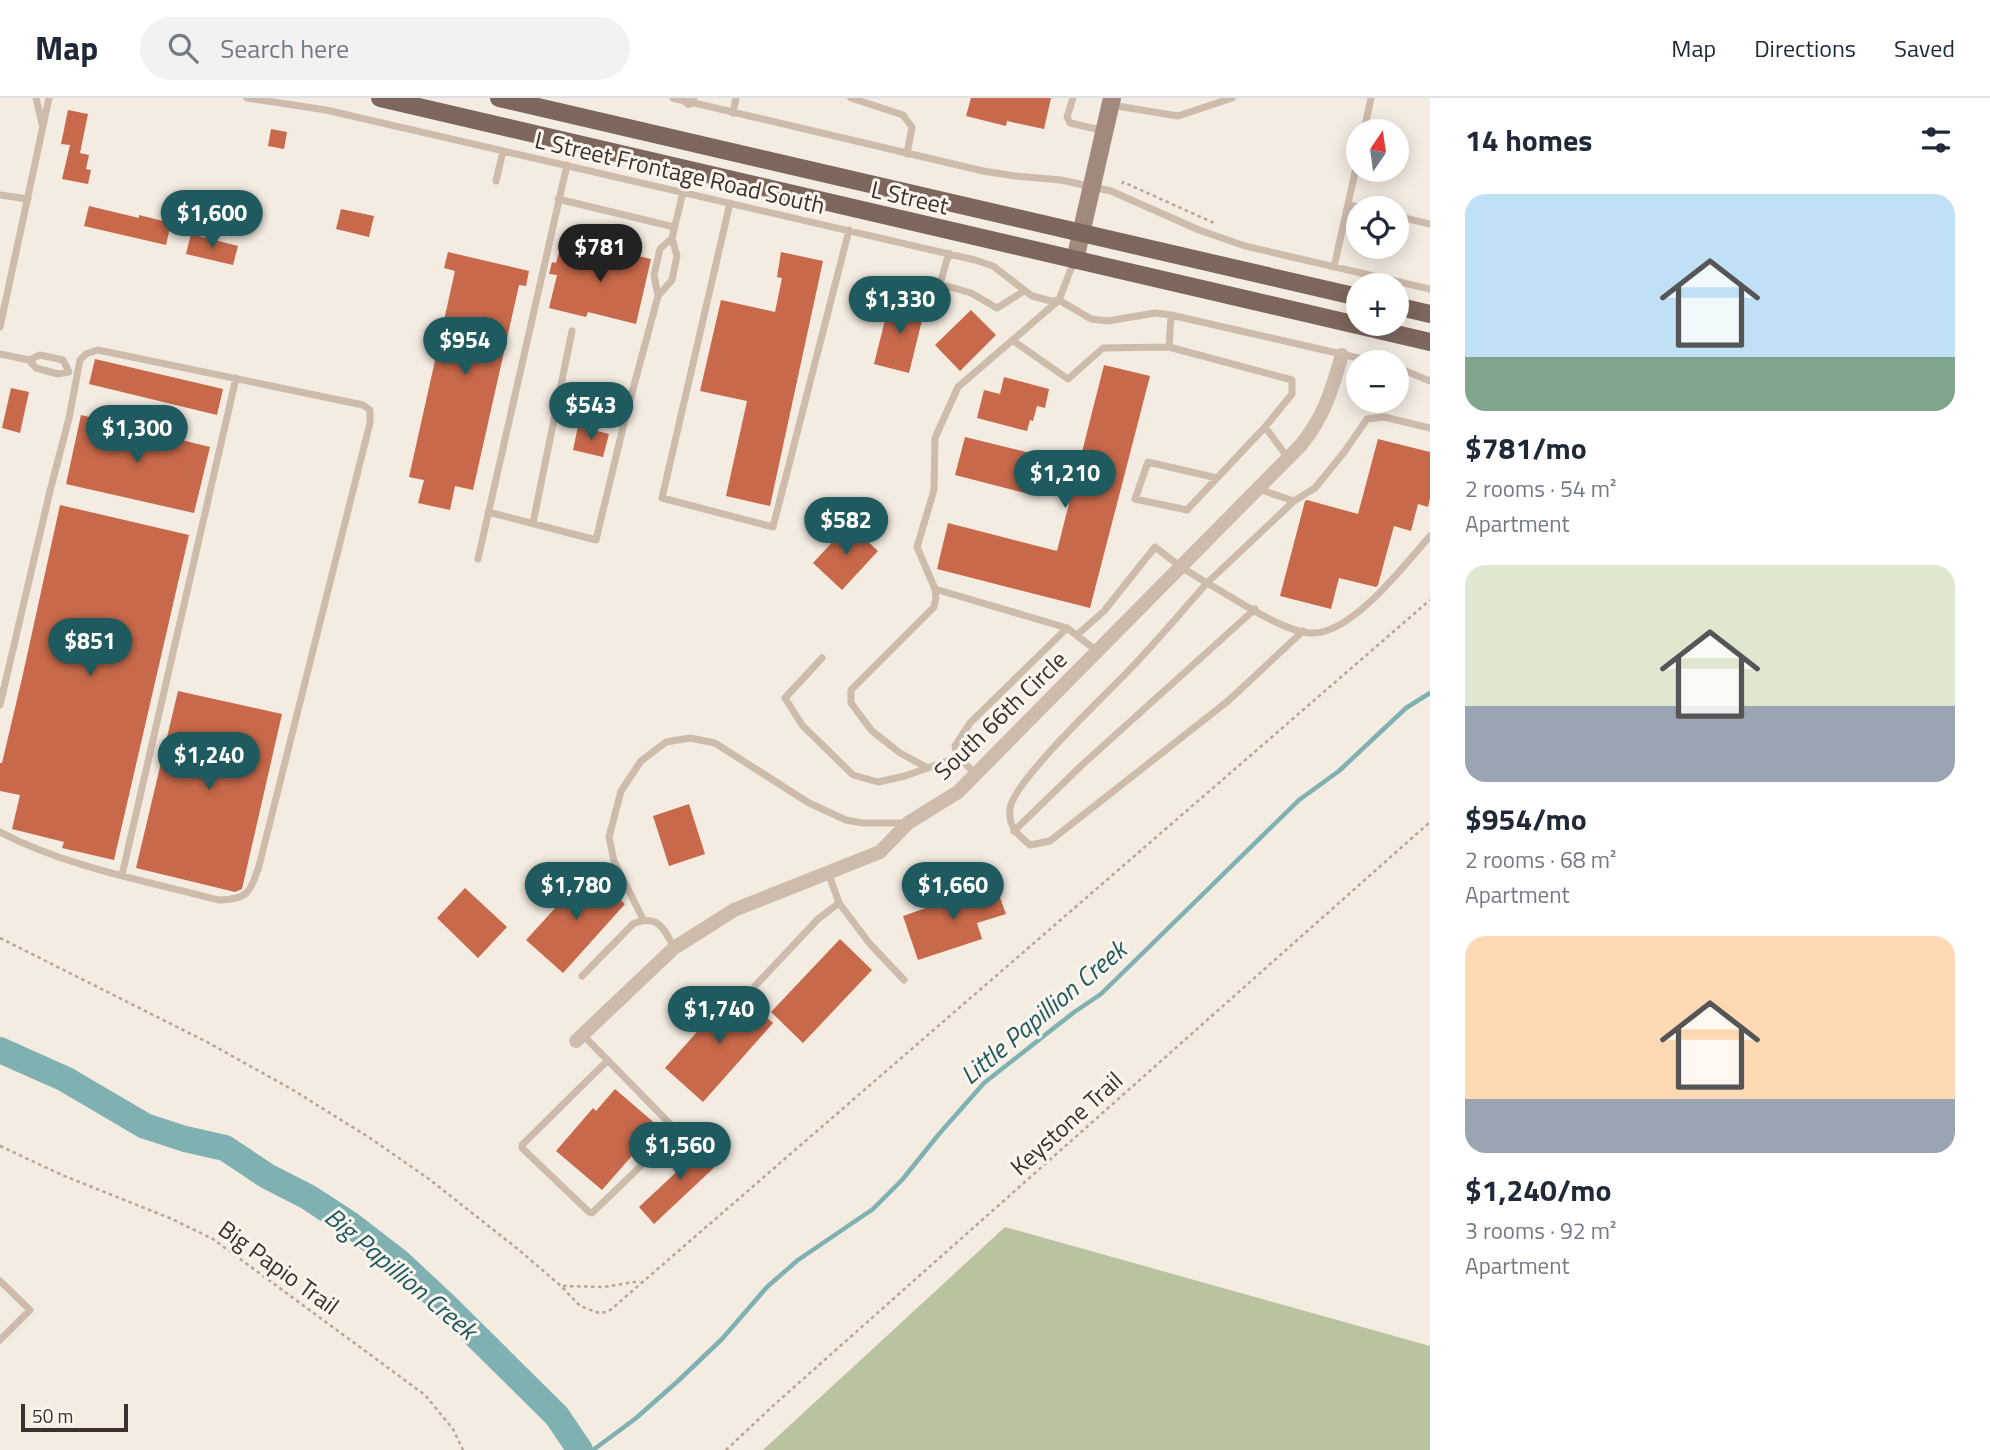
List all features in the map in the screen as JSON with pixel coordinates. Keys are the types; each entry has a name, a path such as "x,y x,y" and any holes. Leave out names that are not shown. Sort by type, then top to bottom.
{"main road":[{"name":"L Street","path":"380,98 1430,342"},
{"name":"L Street","path":"499,98 1346,294"},
{"path":"1409,309 1430,314"}],"street":[{"path":"1075,260 1092,186 1097,129 1111,102"},
{"name":"South 66th Circle","path":"579,1038 674,948 734,910 880,852 908,823 958,792 1315,428 1324,411 1342,355"}],"lane":[{"path":"36,98 43,125"},
{"path":"0,327 49,98"},
{"name":"L Street Frontage Road South","path":"247,98 327,110 949,253 993,266 1037,299 1059,300 1087,318 1098,321 1156,313 1171,315 1346,356"},
{"path":"673,98 995,174 1061,180 1092,186 1118,193 1221,239 1430,289"},
{"path":"733,113 736,98"},
{"path":"851,98 903,115 912,127 907,153"},
{"path":"1073,98 1068,117 1070,122 1097,129"},
{"path":"1111,102 1178,116 1232,98"},
{"path":"1367,119 1371,98"},
{"path":"496,181 503,150"},
{"path":"478,559 567,165"},
{"path":"658,296 672,280 677,256 672,238 683,192"},
{"path":"0,195 29,200"},
{"path":"558,199 674,227"},
{"path":"730,203 662,498 773,527 849,230"},
{"path":"1334,267 1346,214"},
{"path":"1409,219 1430,224"},
{"path":"488,512 596,540 658,296 654,275 660,249 672,238"},
{"path":"949,253 940,284 971,293 997,308 1024,291"},
{"path":"928,768 900,753 872,731 851,703 851,690 934,607 935,589 917,547 934,490 934,438 958,387 1059,300 1075,260"},
{"path":"1169,347 1171,315"},
{"path":"533,523 572,331"},
{"path":"1012,340 1068,379 1103,348 1169,347 1292,380 1292,394 1265,427 1187,510 1135,499 1148,462 1217,478"},
{"path":"0,705 69,418 80,360 86,354 99,350 363,405 370,410 370,423 251,889 234,899 219,900 81,864 27,846 0,832"},
{"path":"0,354 29,360 40,355 63,360 69,372"},
{"path":"29,360 36,368 58,374 78,374"},
{"path":"1409,373 1430,382"},
{"path":"122,875 236,379"},
{"path":"557,403 625,419"},
{"path":"1303,631 1228,701 1049,841 1030,845 1014,831 1010,809 1018,789 1046,756 1208,583 1294,500 1315,488 1367,419 1384,417 1430,428"},
{"path":"1265,427 1288,458"},
{"path":"1258,489 1294,500"},
{"path":"1077,635 1104,611 1155,547 1181,567 1287,627 1312,634 1326,631 1359,613 1387,586 1430,536"},
{"path":"935,589 1067,628 1097,651"},
{"path":"1014,831 1083,764 1255,609"},
{"path":"976,774 958,757 955,747 970,723 1067,628"},
{"path":"822,658 785,698 802,725 853,775 878,782 958,757"},
{"path":"643,919 614,860 609,837 621,791 641,761 666,742 690,738 715,743 810,803 846,820 863,823 908,823"},
{"path":"828,872 839,903 870,944 904,980"},
{"path":"755,986 818,919 839,903"},
{"path":"582,976 633,924 643,919 654,921 665,929 674,948"},
{"path":"579,1038 608,1060 677,1130 592,1213 522,1148 522,1145 608,1060"},
{"path":"0,1281 30,1310 0,1340"}],"path":[{"path":"1118,193 1123,182 1225,228"},
{"path":"0,938 207,1042 293,1090 429,1179 519,1250 580,1306 599,1313 608,1312 1430,600"},
{"name":"Keystone Trail","path":"726,1450 1430,821"},
{"name":"Big Papio Trail","path":"0,1146 213,1239 425,1395 453,1429 463,1450"},
{"path":"561,1286 604,1287 643,1280"}],"green space":[{"path":"1005,1227 1430,1346 1430,1450 763,1450"}],"building":[{"path":"971,98 1051,98 1044,129 1007,121 1006,126 966,116"},
{"path":"68,110 88,114 80,153 89,155 86,169 91,170 88,184 62,179 70,145 61,144"},
{"path":"271,129 287,132 284,149 268,146"},
{"path":"89,206 171,223 166,245 84,226"},
{"path":"341,209 374,216 369,237 336,229"},
{"path":"191,234 238,246 233,265 186,254"},
{"path":"600,247 651,259 636,324 588,312 586,317 549,308 557,275 549,274 560,249 597,258"},
{"path":"448,252 529,271 526,286 519,285 473,490 455,486 450,510 418,503 424,480 409,477 455,271 444,268"},
{"path":"781,252 823,261 770,506 726,496 747,401 700,391 721,300 775,312 782,278 777,277"},
{"path":"890,300 925,308 909,373 874,364"},
{"path":"971,310 996,335 960,371 935,345"},
{"path":"95,359 223,389 217,415 89,384"},
{"path":"1104,365 1150,376 1090,608 937,569 948,523 1057,551"},
{"path":"1004,377 1049,389 1045,408 1037,406 1027,431 977,418 984,390 1000,394"},
{"path":"11,388 29,392 20,433 2,428"},
{"path":"81,415 210,447 194,513 66,484"},
{"path":"578,426 609,434 603,457 573,450"},
{"path":"965,437 1039,455 1029,494 955,475"},
{"path":"1378,439 1430,452 1428,507 1418,504 1411,531 1394,526 1376,587 1339,578 1331,609 1280,596 1305,501 1358,514"},
{"path":"60,505 189,535 114,860 62,848 64,842 12,829 20,795 0,791 0,763 23,674"},
{"path":"849,524 878,551 842,590 813,563"},
{"path":"178,691 282,714 242,889 235,892 136,868"},
{"path":"689,804 705,854 669,866 653,816"},
{"path":"589,871 625,904 563,973 526,940"},
{"path":"995,884 1006,914 977,923 982,939 918,960 903,916"},
{"path":"465,888 507,927 478,958 437,918"},
{"path":"840,939 872,970 803,1043 771,1012"},
{"path":"735,989 773,1023 703,1102 665,1068"},
{"path":"615,1089 658,1126 602,1190 556,1151 593,1108 596,1111"},
{"path":"697,1140 719,1163 654,1224 639,1207 686,1163 680,1156"}],"waterway":[{"name":"Little Papillion Creek","path":"593,1450 635,1419 678,1381 722,1339 767,1287 798,1260 873,1209 902,1180 984,1083 1101,994 1299,800 1339,771 1406,708 1430,693"},
{"name":"Big Papillion Creek","path":"0,1050 65,1079 145,1126 225,1148 351,1225 399,1262 446,1306 557,1416 580,1450"}]}
